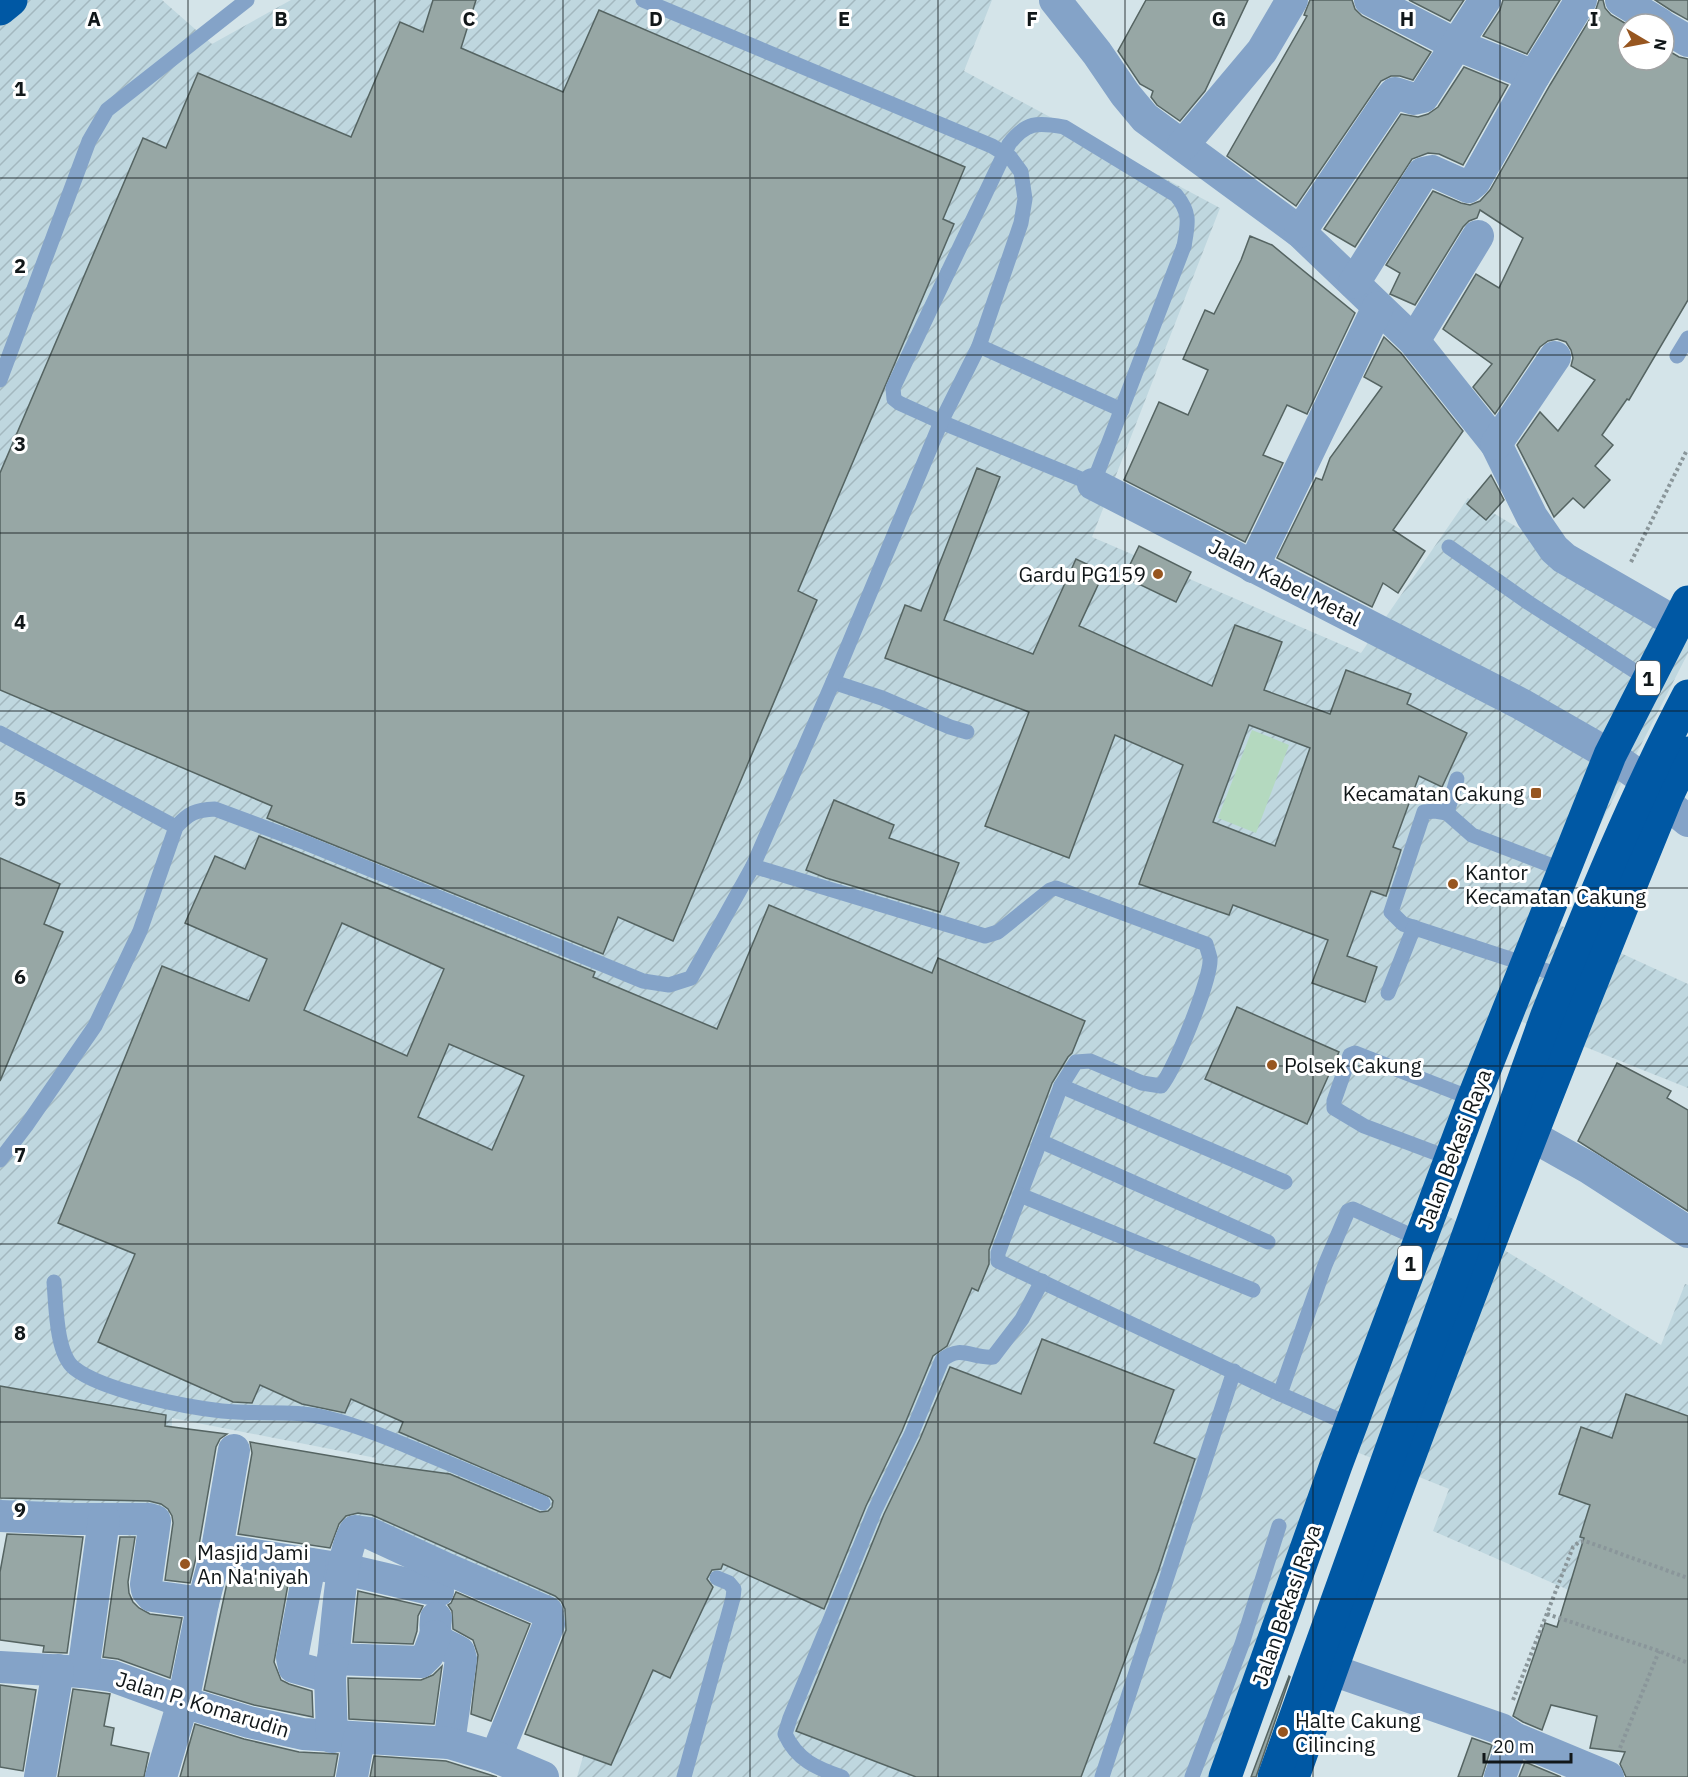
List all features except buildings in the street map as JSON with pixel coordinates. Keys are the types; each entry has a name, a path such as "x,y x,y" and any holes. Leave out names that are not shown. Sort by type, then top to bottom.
{"highway":[{"path":"0,9 11,0"},
{"name":"Jalan Bekasi Raya","path":"1225,1777 1350,1425 1449,1158 1610,755 1682,612"},
{"path":"1274,1777 1547,1015 1596,892 1638,797 1688,696"},
{"path":"1293,1777 1530,1135 1667,796 1688,753"}],"street":[{"path":"1055,0 1145,118 1300,232 1414,341 1496,444 1532,518 1554,549 1564,558 1618,588 1682,612"},
{"path":"1370,0 1457,45 1534,76"},
{"path":"1300,232 1389,100 1395,93 1414,99 1423,97 1485,0"},
{"path":"1354,283 1423,173 1432,171 1468,187 1472,185 1534,76 1581,0"},
{"path":"1621,0 1640,12"},
{"path":"1184,145 1262,51 1282,3"},
{"path":"1414,341 1478,236"},
{"path":"1253,567 1378,307"},
{"path":"1496,444 1554,357"},
{"name":"Jalan Kabel Metal","path":"1093,483 1441,662 1610,755 1667,796 1671,807 1688,821"},
{"path":"1530,1135 1589,1168 1688,1232"},
{"path":"161,1777 183,1702 203,1602 217,1549 234,1450"},
{"path":"0,1516 149,1519 154,1521 147,1590 152,1596 203,1602"},
{"path":"40,1777 71,1671 104,1519"},
{"path":"352,1777 331,1668 350,1540 356,1532 369,1533 443,1580"},
{"path":"217,1549 344,1569 443,1580 547,1612 549,1624 496,1757"},
{"path":"310,1564 292,1658 294,1667 331,1668 422,1662 428,1655 435,1635 443,1580"},
{"path":"435,1635 438,1641 459,1652 461,1659 449,1743"},
{"name":"Jalan P. Komarudin","path":"0,1667 112,1676 183,1702 276,1729 345,1738 449,1743 496,1757 543,1777"},
{"path":"1332,1670 1508,1733 1607,1777"},
{"path":"1500,1777 1508,1733"}],"lane":[{"path":"0,380 89,141 107,110 247,0"},
{"path":"0,1160 95,1026 140,931 176,827 186,816 199,810 215,809 317,848 643,981 669,985 691,978 753,866 833,682 941,422 979,346 1021,223 1025,199 1021,172 1010,157 992,146 643,0"},
{"name":"Jalan Kabel Metal","path":"1093,483 941,422 894,399 893,388 1009,144 1019,131 1032,124 1064,127 1176,195 1185,206 1188,223 1184,246 1122,410"},
{"path":"1677,356 1688,338"},
{"path":"979,346 1122,410 1093,483"},
{"path":"1449,547 1647,679"},
{"path":"833,682 882,698 967,732"},
{"path":"0,733 176,827"},
{"path":"1447,813 1457,779"},
{"path":"1563,870 1472,835 1447,813 1424,812 1391,912 1399,921 1414,927 1590,985"},
{"path":"753,866 985,936 998,932 1050,890 1056,888 1206,944 1210,959 1204,986 1166,1080 1161,1086 1142,1083 1090,1061 1076,1062 1062,1086 1040,1141 998,1253 998,1261 1350,1425"},
{"path":"1388,993 1414,927"},
{"path":"1449,1158 1364,1126 1334,1108 1334,1101 1350,1055 1355,1053 1473,1098"},
{"path":"1062,1086 1285,1182"},
{"path":"1040,1141 1268,1242"},
{"path":"1020,1195 1253,1290"},
{"path":"1280,1394 1325,1265 1348,1211 1353,1209 1419,1239"},
{"path":"842,1777 812,1765 791,1747 785,1734 790,1718 866,1532 911,1435 942,1360 951,1352 960,1351 982,1358 993,1357 1022,1319 1042,1281"},
{"path":"54,1282 61,1342 66,1359 75,1369 96,1379 146,1397 193,1406 223,1411 290,1412 329,1418 361,1428 543,1503"},
{"path":"1102,1777 1234,1371"},
{"path":"1192,1777 1242,1644 1279,1526"},
{"path":"684,1777 734,1598 735,1589 729,1583 717,1578"}],"path":[{"path":"1618,588 1686,452"},
{"path":"1508,1733 1547,1614 1573,1547 1579,1542 1586,1541 1688,1578"},
{"path":"1547,1614 1659,1650 1688,1664"},
{"path":"1607,1777 1631,1724 1659,1650"}],"shaded area":[{"path":"0,0 162,0 212,44 291,0 992,0 964,71 1220,208 1092,537 1361,653 1468,498 1688,629 1688,653 1551,921 1688,984 1688,1088 1500,1013 1428,1204 1661,1345 1685,1284 1688,1285 1688,1584 1571,1591 1433,1531 1449,1489 1339,1445 1233,1777 577,1777 613,1655 348,1534 376,1458 172,1418 169,1539 0,1525"}],"green space":[{"path":"1252,730 1289,745 1256,833 1218,818"}],"place":[{"name":"Gardu PG159","path":"1158,574"},
{"name":"Kecamatan Cakung","path":"1536,793"},
{"name":"Kantor Kecamatan Cakung","path":"1453,884"},
{"name":"Polsek Cakung","path":"1272,1065"},
{"name":"Masjid Jami An Na'niyah","path":"185,1564"},
{"name":"Halte Cakung Cilincing","path":"1283,1732"}]}
